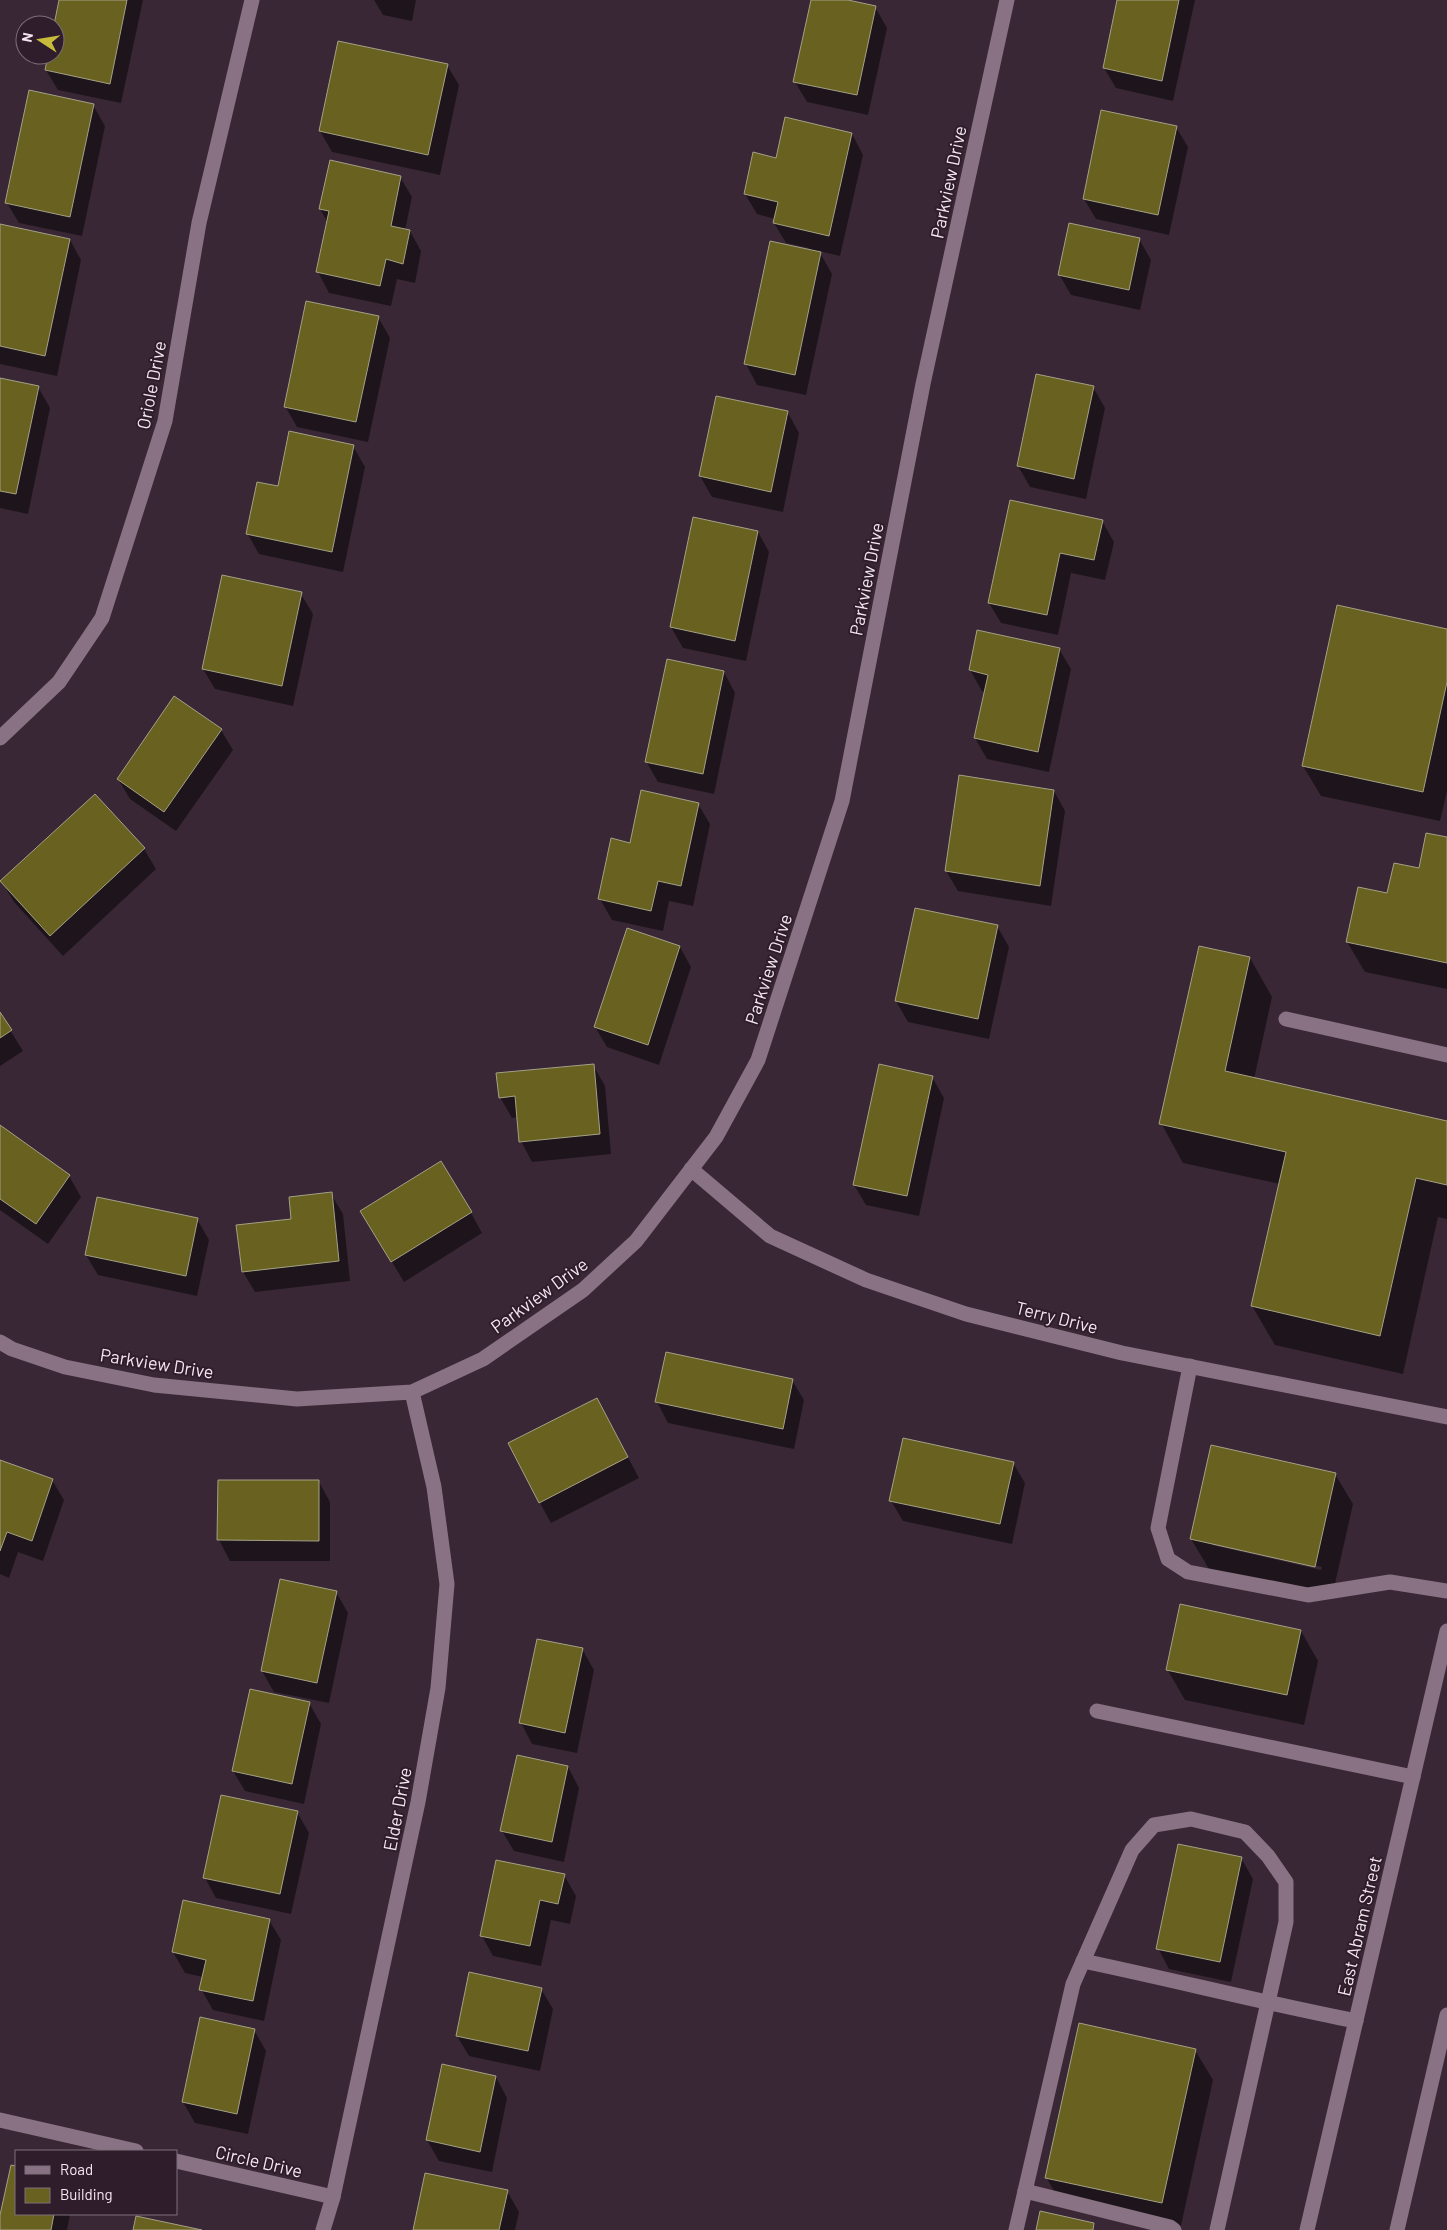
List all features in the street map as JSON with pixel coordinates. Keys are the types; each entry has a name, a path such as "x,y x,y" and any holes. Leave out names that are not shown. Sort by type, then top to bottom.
{"street":[{"name":"Oriole Drive","path":"0,738 59,682 102,618 165,421 199,223 252,0"},
{"name":"Parkview Drive","path":"0,1342 12,1349 65,1367 154,1386 297,1398 412,1392 483,1359 583,1290 636,1241 716,1137 758,1060 842,800 923,384 1008,0"},
{"path":"1286,1019 1447,1055"},
{"name":"Terry Drive","path":"691,1169 770,1236 866,1280 966,1314 1122,1352 1447,1417"},
{"path":"1190,1366 1158,1528 1168,1559 1188,1572 1308,1596 1390,1582 1447,1591"},
{"name":"Elder Drive","path":"323,2230 333,2197 418,1802 438,1688 448,1584 434,1487 412,1392"},
{"name":"East Abram Street","path":"1307,2230 1447,1631"},
{"path":"1097,1711 1413,1777"},
{"path":"1016,2230 1072,1984 1132,1850 1154,1825 1191,1818 1245,1832 1268,1856 1286,1882 1286,1922 1217,2230"},
{"path":"1083,1961 1192,1983 1268,2004 1356,2021"},
{"path":"1397,2230 1447,2015"},
{"path":"0,2120 132,2150"},
{"name":"Circle Drive","path":"178,2161 333,2197"},
{"path":"1025,2191 1170,2227 1174,2230"}],"building":[{"path":"59,0 127,0 110,84 45,70 46,65 65,65 65,15 56,15"},
{"path":"811,0 848,0 876,6 857,95 793,82"},
{"path":"1117,0 1179,0 1162,81 1103,68"},
{"path":"338,41 448,64 428,155 319,131"},
{"path":"29,90 94,104 70,217 5,203"},
{"path":"1101,110 1177,126 1158,215 1083,199"},
{"path":"785,117 852,133 829,236 773,223 778,202 744,194 753,152 776,158"},
{"path":"330,160 401,176 391,226 410,230 403,264 386,259 380,286 316,272 329,211 319,209"},
{"path":"1069,223 1140,238 1129,290 1058,275"},
{"path":"0,224 70,239 45,356 0,346"},
{"path":"770,241 821,252 795,375 744,364"},
{"path":"306,301 379,316 356,422 284,407"},
{"path":"1036,374 1094,386 1074,479 1017,466"},
{"path":"0,378 39,386 16,494 0,491"},
{"path":"716,396 788,411 771,492 699,476"},
{"path":"289,431 354,445 332,552 246,534 257,482 278,486"},
{"path":"1010,500 1103,520 1094,560 1060,553 1047,615 988,603"},
{"path":"693,517 758,531 735,641 670,627"},
{"path":"222,575 302,592 282,686 202,669"},
{"path":"1337,605 1447,629 1447,682 1423,792 1302,766"},
{"path":"977,630 1060,648 1038,752 974,738 988,675 969,670"},
{"path":"667,659 724,671 703,774 645,762"},
{"path":"174,696 222,729 164,812 117,779"},
{"path":"959,775 1054,790 1040,886 945,871"},
{"path":"641,790 699,803 681,886 658,881 651,911 598,899 611,838 630,843"},
{"path":"95,794 145,848 50,936 0,881"},
{"path":"1426,833 1447,837 1447,963 1346,942 1358,887 1387,893 1394,863 1419,868"},
{"path":"915,908 998,925 978,1019 895,1001"},
{"path":"627,928 680,946 648,1045 594,1027"},
{"path":"1199,946 1250,957 1225,1071 1447,1121 1447,1185 1416,1178 1380,1336 1251,1306 1286,1152 1159,1124"},
{"path":"0,1012 12,1030 0,1038"},
{"path":"594,1064 600,1134 519,1142 515,1096 499,1098 496,1073"},
{"path":"879,1064 933,1076 907,1196 853,1185"},
{"path":"0,1125 70,1175 36,1224 0,1199"},
{"path":"441,1161 472,1212 391,1262 360,1211"},
{"path":"332,1192 339,1261 242,1272 236,1225 291,1219 289,1197"},
{"path":"97,1197 198,1218 186,1276 85,1255"},
{"path":"666,1352 793,1379 783,1429 655,1402"},
{"path":"597,1398 628,1457 539,1503 508,1443"},
{"path":"903,1438 1014,1462 1000,1524 889,1501"},
{"path":"1211,1445 1336,1473 1315,1567 1190,1539"},
{"path":"0,1460 53,1479 32,1541 7,1532 0,1551"},
{"path":"218,1480 319,1480 319,1541 217,1540"},
{"path":"280,1579 337,1591 317,1683 261,1671"},
{"path":"1180,1604 1301,1630 1287,1695 1166,1670"},
{"path":"537,1639 583,1648 565,1733 519,1723"},
{"path":"250,1689 310,1702 292,1784 232,1771"},
{"path":"517,1755 568,1766 552,1842 500,1831"},
{"path":"221,1795 298,1811 280,1894 203,1878"},
{"path":"1178,1844 1242,1857 1220,1962 1156,1949"},
{"path":"496,1860 565,1874 558,1904 540,1900 530,1946 480,1936"},
{"path":"183,1900 270,1919 253,2001 199,1990 206,1960 172,1952"},
{"path":"469,1972 542,1988 528,2051 456,2036"},
{"path":"200,2017 255,2029 237,2114 182,2102"},
{"path":"1079,2023 1196,2049 1162,2203 1045,2178"},
{"path":"442,2064 496,2076 480,2152 426,2140"},
{"path":"11,2165 15,2166 15,2215 54,2215 51,2230 0,2230 0,2215"},
{"path":"425,2173 508,2190 499,2230 413,2230"},
{"path":"1040,2211 1094,2223 1093,2230 1036,2230"},
{"path":"136,2216 202,2230 133,2230"}]}
